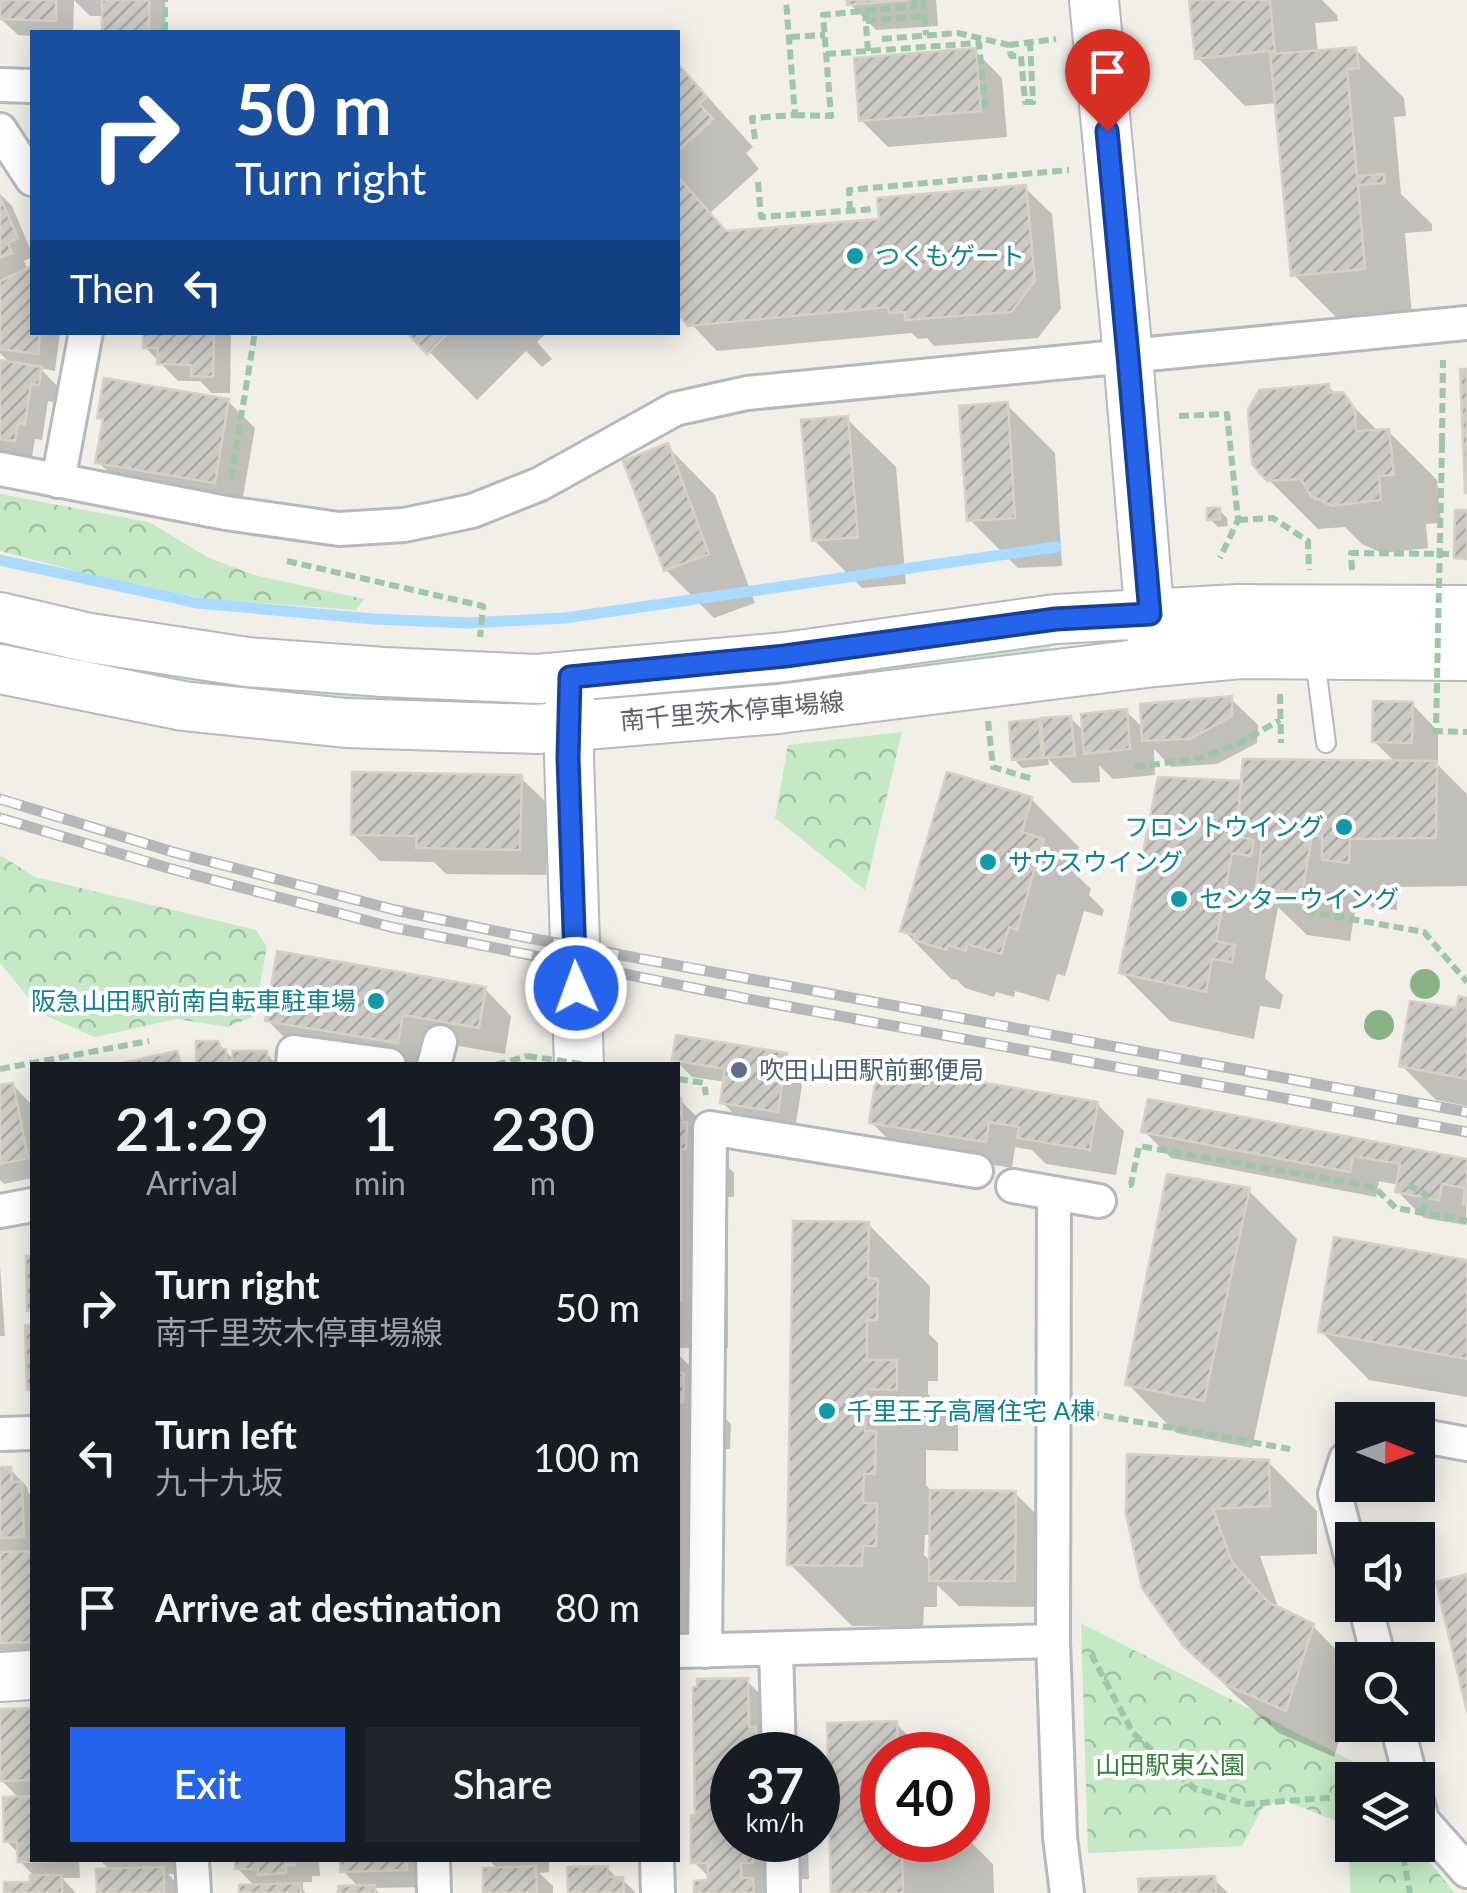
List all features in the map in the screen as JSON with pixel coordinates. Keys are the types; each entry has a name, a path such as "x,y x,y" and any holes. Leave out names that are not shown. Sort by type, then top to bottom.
{"main road":[{"path":"1094,0 1154,662"},
{"name":"南千里茨木停車場線","path":"0,617 90,638 247,662 537,679 785,656 1056,619 1258,609 1467,610"},
{"name":"南千里茨木停車場線","path":"0,670 183,706 346,724 537,730 778,709 1240,654 1297,668 1467,656"},
{"path":"570,677 568,758 578,1062"},
{"path":"0,1676 30,1676"}],"street":[{"path":"0,85 30,86"},
{"path":"0,130 30,175"},
{"path":"0,468 226,514 338,529 404,525 472,511 540,484 676,409 747,393 1467,323"},
{"path":"58,481 85,335"},
{"path":"293,1062 294,1052 367,1062"},
{"path":"976,1171 710,1128 691,1651 1053,1641"},
{"path":"1013,1186 1054,1193 1106,1193"},
{"path":"1054,1193 1053,1641 1060,1837 1067,1893"},
{"path":"0,1211 30,1205"},
{"path":"0,1434 30,1433"},
{"path":"1435,1439 1467,1444"},
{"path":"776,1649 778,1732"},
{"path":"1435,1835 1467,1872"},
{"path":"192,1862 194,1893"},
{"path":"432,1862 434,1893"},
{"path":"657,1862 658,1893"},
{"path":"783,1862 784,1893"}],"lane":[{"path":"1297,668 1326,743"}],"path":[{"path":"165,0 165,30"},
{"path":"786,0 795,115"},
{"path":"755,139 748,117 830,116 823,14 915,6 915,0"},
{"path":"923,0 926,35"},
{"path":"865,10 868,51"},
{"path":"866,20 924,16"},
{"path":"882,39 958,33 1010,45 1056,39"},
{"path":"790,37 825,35"},
{"path":"1010,45 1010,56 1021,56 1025,102 1033,102 1030,42"},
{"path":"826,54 979,43 985,108"},
{"path":"850,211 848,190 1070,170"},
{"path":"758,182 762,217 874,209"},
{"path":"229,496 255,335"},
{"path":"1443,353 1436,731 1467,732"},
{"path":"1179,416 1228,414 1238,520 1220,558"},
{"path":"1238,520 1273,518 1308,541 1309,571"},
{"path":"1352,571 1351,553 1454,554"},
{"path":"280,560 483,606 480,646"},
{"path":"1281,744 1280,720 1297,668"},
{"path":"986,710 993,767 1032,779"},
{"path":"1135,768 1196,759 1238,744 1280,720"},
{"path":"1305,910 1424,932 1467,982"},
{"path":"37,1062 149,1041"},
{"path":"506,1062 527,1056 568,1062"},
{"path":"0,1069 30,1063"},
{"path":"1106,1193 1131,1185 1139,1146 1374,1187 1396,1208 1467,1221"},
{"path":"1246,1164 1248,1153"},
{"path":"1408,1185 1426,1194 1423,1213"},
{"path":"1088,1413 1290,1449"},
{"path":"1089,1651 1133,1733 1194,1788 1246,1804 1335,1797"},
{"path":"1405,1862 1410,1893"}],"green space":[{"path":"0,494 149,522 207,557 254,575 364,599 356,610 208,599 111,580 0,551"},
{"path":"0,633 516,696 520,703 514,711 348,702 146,678 0,648"},
{"path":"1044,640 1050,650 1043,655 769,692 607,702 607,694"},
{"path":"902,732 865,890 775,818 788,745"},
{"path":"0,855 35,877 256,930 267,947 254,1016 227,1027 177,1019 95,1037 42,1014 0,963"},
{"name":"山田駅東公園","path":"1081,1623 1354,1762 1335,1762 1335,1820 1283,1800 1263,1807 1242,1846 1088,1853"},
{"name":"山田駅東公園","path":"1350,1862 1429,1862 1455,1893 1350,1893"}],"building":[{"path":"0,0 56,0 56,21 0,19"},
{"path":"102,0 149,0 149,30 102,30"},
{"path":"847,0 909,0 847,5"},
{"path":"1189,0 1270,0 1275,54 1356,47 1359,68 1347,69 1357,176 1384,174 1385,183 1358,185 1365,269 1291,276 1270,51 1195,59"},
{"path":"976,48 981,111 859,121 854,58"},
{"path":"680,66 707,97 699,104 713,119 680,149"},
{"name":"つくもゲート","path":"680,179 726,231 879,219 877,198 1026,185 1035,281 1011,312 905,320 905,312 889,313 888,307 688,326 680,316"},
{"path":"0,197 18,238 8,243 12,253 0,258"},
{"path":"30,267 30,335 40,335 38,354 0,349 0,281"},
{"path":"143,335 214,335 213,377 191,376 191,365 157,364 158,348 143,348"},
{"path":"409,335 446,335 427,354"},
{"path":"0,360 42,367 39,385 31,384 25,424 18,423 15,441 0,439"},
{"path":"1460,369 1467,369 1467,493 1465,493"},
{"path":"104,378 229,399 215,483 95,463 103,419 97,418"},
{"path":"1329,384 1329,393 1343,392 1355,409 1356,431 1389,429 1394,475 1379,476 1381,500 1332,506 1311,496 1301,479 1267,481 1252,464 1248,410 1259,390"},
{"path":"1008,402 1015,518 967,521 959,406"},
{"path":"848,416 858,537 812,541 801,420"},
{"path":"668,443 709,554 664,571 623,461"},
{"path":"1207,508 1220,508 1220,519 1207,520"},
{"path":"1455,510 1467,510 1467,559 1454,558"},
{"path":"1232,696 1232,716 1190,739 1142,741 1140,704"},
{"path":"1373,701 1413,702 1412,743 1372,742"},
{"path":"1127,709 1130,749 1084,754 1081,714"},
{"path":"1071,716 1075,756 1044,758 1041,718"},
{"path":"1039,719 1042,758 1012,760 1009,722"},
{"name":"フロントウイング","path":"1243,759 1437,761 1436,838 1350,839 1349,863 1322,860 1322,836 1312,836 1302,894 1256,888 1264,827 1237,826"},
{"path":"352,772 522,775 520,850 416,848 417,836 351,835"},
{"name":"サウスウイング","path":"947,772 1032,797 1022,832 1044,839 1039,855 1057,860 1053,869 1036,864 1017,930 1009,927 1001,954 967,944 966,951 948,945 946,950 900,931"},
{"name":"センターウイング","path":"1158,777 1242,781 1235,836 1254,840 1251,856 1232,853 1216,941 1235,945 1232,962 1212,959 1206,992 1119,973"},
{"name":"阪急山田駅前南自転車駐車場","path":"277,951 486,987 479,1028 403,1015 398,1043 265,1021"},
{"path":"1459,996 1467,998 1467,1079 1399,1066 1410,1001 1456,1008"},
{"path":"676,1035 787,1053 778,1112 720,1103 725,1069 672,1060"},
{"path":"196,1041 218,1041 221,1049 226,1049 226,1061 232,1061 233,1051 267,1051 267,1062 196,1062"},
{"path":"177,1051 180,1062 127,1062"},
{"path":"878,1065 1098,1102 1090,1150 1017,1138 1019,1127 989,1122 986,1142 869,1123"},
{"path":"13,1083 28,1158 0,1164 0,1085"},
{"path":"680,1098 682,1122 687,1122 686,1149 681,1149 681,1301"},
{"path":"1148,1099 1467,1159 1467,1204 1463,1204 1465,1188 1442,1184 1439,1200 1395,1192 1400,1164 1353,1156 1350,1172 1141,1132"},
{"path":"1167,1174 1250,1188 1204,1401 1125,1385"},
{"name":"千里王子高層住宅 A棟","path":"793,1221 869,1222 868,1278 878,1279 877,1320 867,1320 867,1360 897,1360 897,1390 865,1389 865,1431 876,1431 875,1474 864,1474 863,1503 877,1503 876,1546 863,1546 862,1566 787,1565"},
{"path":"1334,1237 1467,1260 1467,1359 1318,1332"},
{"path":"26,1256 30,1256 30,1311"},
{"path":"25,1325 30,1325 30,1390"},
{"path":"680,1373 684,1373 680,1402"},
{"path":"1127,1454 1269,1460 1270,1506 1213,1509 1232,1562 1268,1602 1314,1624 1286,1711 1228,1686 1183,1646 1142,1588 1126,1514"},
{"path":"0,1467 11,1467 12,1482 22,1482 24,1537 0,1538"},
{"path":"930,1490 1016,1491 1015,1581 929,1581"},
{"path":"30,1551 30,1642 0,1643 0,1552"},
{"path":"1467,1574 1467,1712 1436,1582"},
{"path":"748,1678 749,1727 756,1727 756,1732 710,1732 710,1862 753,1862 741,1863 741,1878 753,1878 754,1893 694,1893 694,1881 708,1880 708,1863 691,1863 691,1815 695,1815 693,1687 697,1687 697,1679"},
{"path":"30,1708 30,1780 0,1781 0,1709"},
{"path":"897,1721 897,1732 860,1732 860,1862 902,1862 903,1893 831,1893 830,1862 840,1862 840,1732 827,1732 827,1723"},
{"path":"30,1796 30,1862 18,1862 17,1842 4,1842 3,1797"},
{"path":"235,1862 295,1862 286,1865 286,1873 258,1875 258,1869 235,1869"},
{"path":"340,1862 407,1862 407,1870 340,1872"},
{"path":"536,1866 537,1893 483,1893 483,1868"},
{"path":"608,1866 607,1877 623,1877 624,1893 568,1893 567,1867"},
{"path":"164,1867 164,1893 97,1893 96,1869"},
{"path":"30,1875 62,1875 62,1893 4,1893 4,1882 30,1882"},
{"path":"1215,1876 1216,1893 1139,1893 1138,1879"},
{"path":"300,1883 301,1893 239,1893 239,1885"},
{"path":"375,1885 375,1893 338,1893 338,1886"}],"waterway":[{"path":"0,560 197,603 468,623 565,618 1056,547"}],"railway":[{"path":"0,799 173,852 395,910 1467,1112"},
{"path":"0,818 168,868 391,927 764,1002 1467,1132"}],"place":[{"name":"つくもゲート","path":"855,256"},
{"name":"フロントウイング","path":"1344,827"},
{"name":"サウスウイング","path":"988,862"},
{"name":"センターウイング","path":"1179,899"},
{"name":"阪急山田駅前南自転車駐車場","path":"376,1001"},
{"name":"吹田山田駅前郵便局","path":"739,1070"},
{"name":"千里王子高層住宅 A棟","path":"827,1411"}],"route":[{"path":"576,988 568,758 570,677 785,656 1056,619 1150,614 1107,131"}]}
